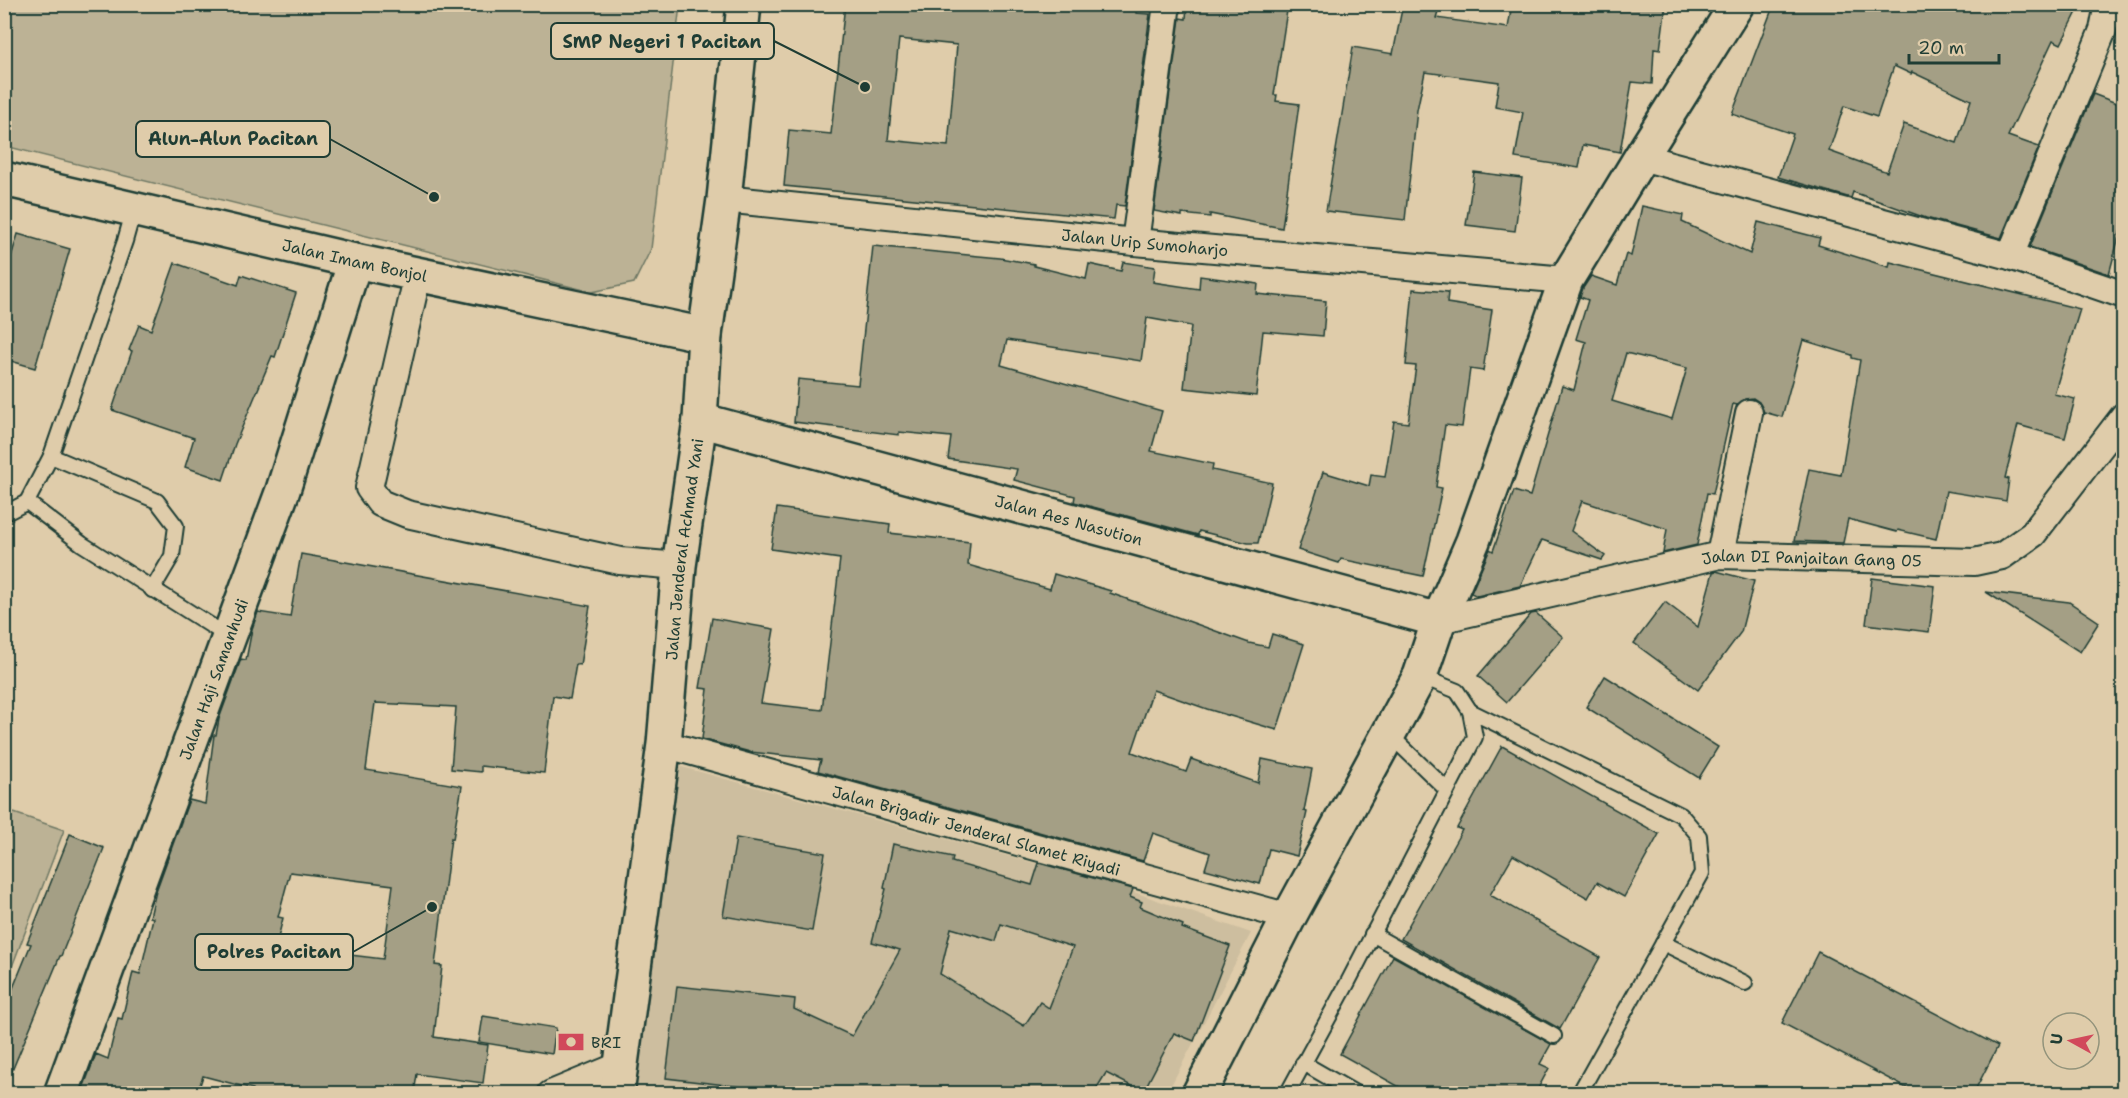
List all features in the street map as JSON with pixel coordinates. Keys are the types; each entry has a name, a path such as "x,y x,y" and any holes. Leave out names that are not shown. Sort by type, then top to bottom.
{"street":[{"name":"Jalan Jenderal Achmad Yani","path":"619,1079 664,744 679,566 700,420 705,335 724,199 744,4"},
{"path":"1135,242 1167,4"},
{"path":"1198,1094 1289,917 1420,676 1439,620 1473,541 1566,280 1737,4"},
{"path":"2010,256 2103,30 2108,4"},
{"path":"1641,157 2010,256 2124,295"},
{"name":"Jalan Imam Bonjol","path":"4,179 355,261 705,335"},
{"name":"Jalan Urip Sumoharjo","path":"724,199 1135,242 1566,280"},
{"name":"Jalan Haji Samanhudi","path":"61,1094 283,490 355,261"},
{"path":"418,274 369,488 380,503 407,514 620,561 679,566"},
{"path":"1720,555 1749,412"},
{"name":"Jalan DI Panjaitan Gang 05","path":"1439,620 1720,555 1974,562 2002,556 2033,534 2124,416"},
{"name":"Jalan Aes Nasution","path":"700,420 1439,620"},
{"name":"Jalan Brigadir Jenderal Slamet Riyadi","path":"664,744 1289,917"},
{"path":"551,1094 619,1079"}],"lane":[{"path":"4,514 27,502 51,456 125,242 134,209"},
{"path":"51,456 157,501 176,526 172,556 152,590"},
{"path":"27,502 82,544 229,637"},
{"path":"1287,1094 1475,737 1470,711 1457,691 1420,676"},
{"path":"1470,711 1681,815 1699,836 1702,873 1580,1094"},
{"path":"1389,734 1447,789"},
{"path":"1372,934 1554,1036"},
{"path":"1663,943 1745,983"},
{"path":"1303,1063 1357,1094"}],"shaded area":[{"path":"5,4 680,5 651,249 634,283 592,292 5,146"},
{"path":"667,763 1111,884 1251,933 1167,1093 631,1094"},
{"path":"4,810 64,830 5,985"}],"building":[{"path":"845,4 1137,4 1136,13 1150,14 1125,206 1116,205 1114,219 784,186 789,130 831,134","holes":["899,39 957,45 948,146 888,140"]},
{"path":"1187,4 1288,4 1274,95 1277,95 1276,101 1299,104 1282,228 1210,214 1210,217 1182,214 1182,216 1154,211 1180,18 1186,19"},
{"path":"1403,4 1423,4 1439,8 1436,18 1508,28 1512,4 1666,4 1660,50 1654,49 1652,84 1632,82 1620,152 1583,145 1579,168 1515,158 1523,112 1495,107 1499,82 1425,72 1417,110 1405,220 1326,211 1353,47 1393,54"},
{"path":"1774,4 2081,4 2061,44 2053,40 2008,136 2039,147 2001,238 1926,218 1853,192 1851,198 1778,177 1793,134 1732,114","holes":["1894,66 1911,74 1912,72 1971,100 1957,143 1904,124 1887,172 1829,151 1844,106 1877,117"]},
{"path":"2093,94 2124,106 2124,218 2109,274 2030,247"},
{"path":"1474,172 1522,178 1515,231 1466,225"},
{"path":"1642,206 1683,215 1682,222 1750,254 1758,222 1820,238 1818,245 1889,267 1890,262 2080,309 2054,394 2075,399 2065,438 2018,425 2005,478 2009,479 2006,501 1946,491 1936,539 1898,530 1897,532 1848,519 1843,543 1794,541 1809,469 1841,475 1860,360 1852,358 1852,355 1803,340 1782,417 1764,412 1759,402 1753,398 1745,399 1737,405 1733,404 1713,494 1707,493 1697,545 1663,553 1667,529 1582,501 1571,531 1605,556 1602,560 1542,540 1520,586 1477,596 1471,593 1490,549 1493,551 1514,491 1530,496 1562,386 1574,390 1586,342 1576,339 1588,300 1580,297 1583,288 1591,276 1617,285 1626,254 1631,256","holes":["1626,353 1687,368 1672,419 1612,401"]},
{"path":"18,234 70,249 35,368 4,359 4,280"},
{"path":"873,246 1000,258 1034,264 1034,266 1086,279 1089,264 1121,271 1123,262 1155,267 1153,282 1199,289 1200,276 1258,284 1257,294 1326,301 1323,336 1263,331 1256,396 1184,388 1191,326 1147,318 1141,361 1007,340 1001,365 1162,411 1151,451 1213,464 1212,470 1272,483 1258,543 1248,543 1199,531 1198,535 1074,502 1075,496 1014,480 1017,469 948,459 951,437 899,432 899,435 794,422 798,379 858,385"},
{"path":"175,263 238,285 241,275 296,293 275,357 272,356 235,444 223,480 185,467 194,438 112,410 132,351 129,350 139,325 151,330"},
{"path":"1413,289 1448,292 1447,303 1492,310 1483,371 1470,369 1462,427 1445,425 1436,487 1442,488 1423,576 1341,559 1339,563 1298,550 1323,472 1369,486 1371,475 1385,477 1394,421 1408,423 1416,366 1406,365"},
{"path":"777,508 890,524 889,533 970,542 968,565 1050,589 1054,574 1111,591 1110,593 1249,643 1268,647 1272,634 1304,644 1277,730 1153,690 1132,752 1186,772 1191,759 1258,783 1262,759 1312,769 1304,811 1307,812 1297,856 1269,849 1260,884 1205,869 1210,853 1153,833 1143,861 818,771 821,760 750,752 702,739 708,689 700,688 712,618 774,629 761,703 822,710 840,559 771,549"},
{"path":"301,554 590,606 580,665 576,664 570,699 553,696 544,773 481,766 481,772 451,769 456,707 375,703 366,770 462,786 453,839 451,838 435,965 442,966 434,1037 488,1045 483,1083 417,1074 414,1094 252,1094 253,1089 203,1076 197,1094 81,1094 96,1054 108,1059 118,1018 122,1019 133,972 140,974 153,918 150,917 156,891 189,800 205,804 214,735 216,735 219,719 241,659 246,660 258,612 290,617","holes":["290,872 393,885 383,959 276,946 283,918 278,917"]},
{"path":"1713,572 1754,581 1741,632 1698,690 1634,643 1665,602 1698,627"},
{"path":"1872,578 1935,586 1929,632 1866,624"},
{"path":"1986,592 2069,602 2099,622 2080,652"},
{"path":"1536,613 1563,637 1507,702 1478,676 1531,614"},
{"path":"1605,676 1718,747 1699,778 1586,707"},
{"path":"1502,746 1659,834 1624,897 1597,882 1588,898 1513,855 1490,895 1600,957 1560,1029 1401,939 1462,830 1457,828"},
{"path":"70,834 104,848 4,1090 4,1010 31,944 27,943"},
{"path":"736,838 825,853 812,931 723,916"},
{"path":"893,844 953,857 952,862 1032,885 1039,863 1133,889 1130,897 1142,902 1140,907 1183,925 1182,928 1230,946 1194,1041 1174,1033 1143,1092 1106,1073 1093,1094 804,1094 666,1078 677,986 795,999 794,1009 852,1036 900,950 872,942 886,889 884,888","holes":["1001,924 1073,947 1049,1008 1040,1002 1024,1026 940,974 951,928 996,941"]},
{"path":"1818,952 1998,1046 1973,1094 1918,1094 1782,1023"},
{"path":"1393,956 1551,1044 1540,1064 1549,1068 1535,1094 1412,1094 1340,1054"},
{"path":"483,1016 556,1028 552,1054 479,1042"}],"place":[{"name":"SMP Negeri 1 Pacitan","path":"865,87"},
{"name":"Alun-Alun Pacitan","path":"434,197"},
{"name":"Polres Pacitan","path":"432,907"},
{"name":"BRI","path":"571,1042"}]}
